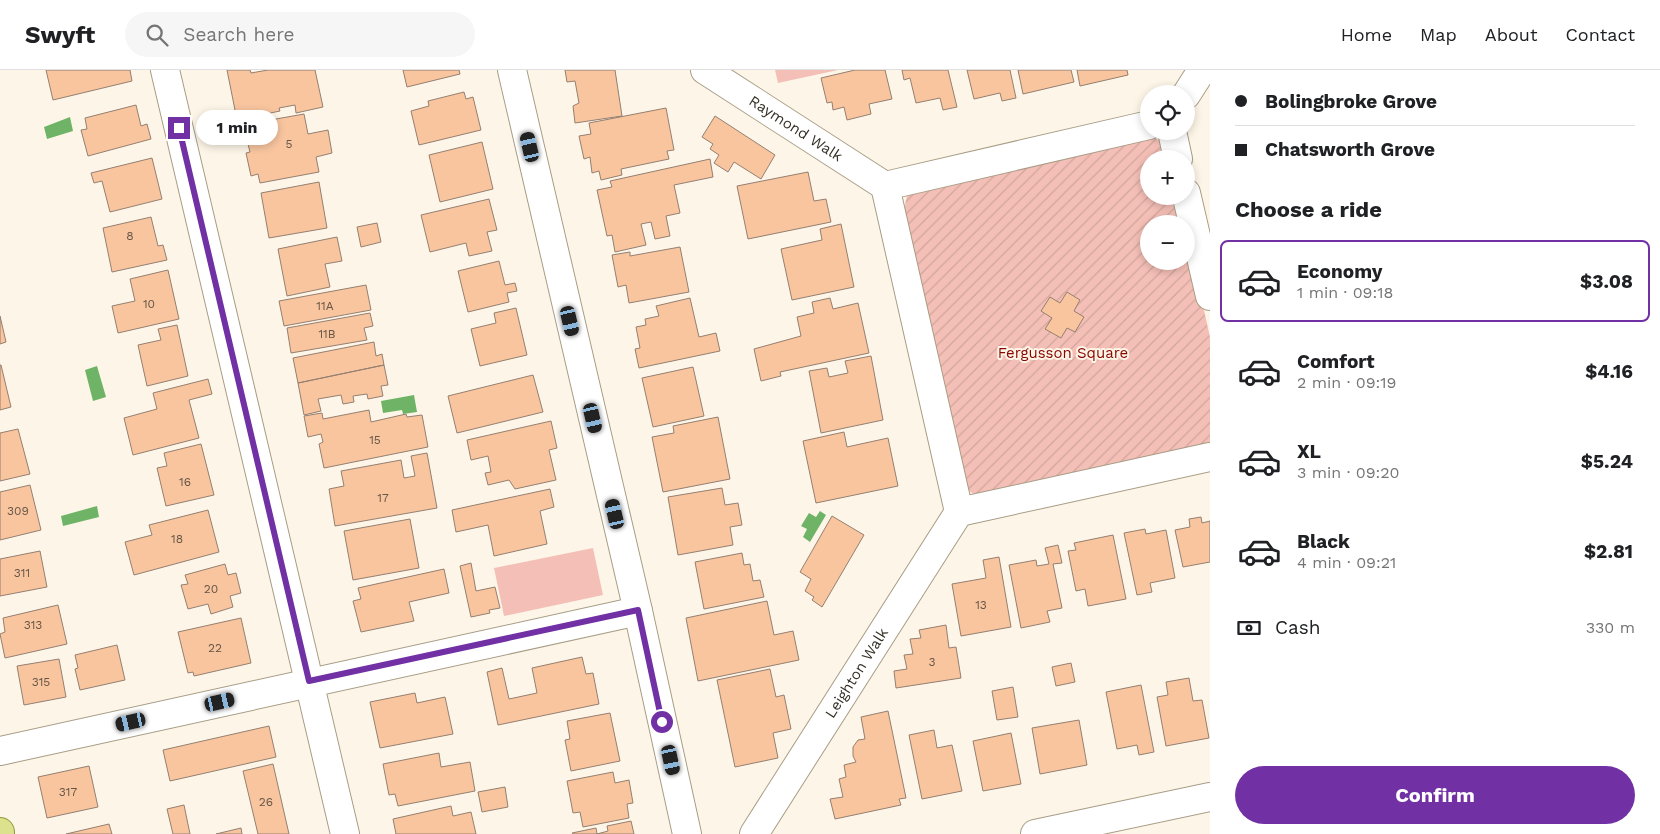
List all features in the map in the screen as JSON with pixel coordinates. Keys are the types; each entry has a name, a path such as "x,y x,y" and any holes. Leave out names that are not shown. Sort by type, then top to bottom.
{"street":[{"path":"165,70 345,834"},
{"path":"512,70 638,610 687,834"},
{"name":"Raymond Walk","path":"705,70 885,186"},
{"path":"1192,85 1202,70"},
{"path":"1140,127 885,186 959,512 1210,457"},
{"path":"1189,205 1210,296"},
{"name":"Leighton Walk","path":"754,834 959,512"},
{"path":"0,752 309,681 638,610"},
{"path":"1035,834 1210,797"}],"green space":[{"path":"775,70 838,70 778,83"},
{"name":"Fergusson Square","path":"1140,139 1158,140 1164,143 1167,150 1140,150 1140,205 1181,205 1183,215 1140,215 1140,270 1195,270 1210,337 1210,448 975,495 966,489 903,215 907,195"},
{"path":"593,548 603,595 504,616 494,568"}],"shaded area":[{"path":"70,117 73,131 47,139 44,127"},
{"path":"97,366 106,397 93,401 85,370"},
{"path":"414,395 417,412 403,414 402,410 383,413 381,401"},
{"path":"97,506 99,517 63,526 61,516"},
{"path":"820,511 826,515 810,542 803,537 807,529 801,526 809,513 816,517"}],"building":[{"path":"46,70 130,70 132,81 53,100"},
{"path":"227,70 250,70 251,73 268,70 315,70 323,107 296,113 295,105 279,108 280,111 237,120"},
{"path":"403,70 459,70 460,74 407,87"},
{"path":"565,70 615,70 622,116 575,123 573,106 579,103 575,81 567,82"},
{"path":"855,70 885,70 892,99 869,104 871,114 847,120 844,107 833,110 832,102 827,103 821,78"},
{"path":"902,70 948,70 957,107 943,110 940,98 916,103 910,78 904,80"},
{"path":"967,70 1010,70 1016,98 1002,101 1000,93 974,99"},
{"path":"1018,70 1071,70 1074,82 1023,94"},
{"path":"1077,70 1127,70 1128,75 1080,86"},
{"path":"464,92 466,99 473,97 481,130 419,145 411,111 429,106 428,101"},
{"path":"136,105 141,126 147,124 151,139 88,156 81,130 87,129 85,118"},
{"path":"666,108 674,150 667,151 669,159 621,169 622,175 601,180 599,171 592,173 590,157 584,159 579,136 591,134 589,123"},
{"path":"304,114 308,134 328,130 332,153 316,157 319,172 260,183 258,174 251,176 246,153 250,152 246,136 250,135 248,124"},
{"path":"715,116 775,155 761,179 734,162 728,172 714,163 719,155 710,149 713,144 702,137"},
{"path":"482,142 493,189 440,202 429,155"},
{"path":"152,158 162,199 110,212 102,181 94,183 91,173"},
{"path":"710,159 713,177 674,185 680,213 666,216 670,236 655,239 651,222 641,224 646,245 615,252 612,235 607,236 597,190 612,187 610,181"},
{"path":"808,172 814,201 826,199 831,222 748,239 737,186"},
{"path":"319,182 327,228 269,238 261,193"},
{"path":"489,199 497,230 487,232 492,251 469,256 466,243 430,252 421,215"},
{"path":"151,217 158,246 163,245 167,260 112,272 103,228"},
{"path":"377,223 381,242 361,247 357,227"},
{"path":"841,224 854,287 792,300 781,249 822,240 820,229"},
{"path":"337,237 342,261 325,264 330,287 287,296 278,249"},
{"path":"680,247 689,292 629,303 626,285 618,287 612,255 630,252 630,256"},
{"path":"499,261 505,285 515,283 517,291 507,293 509,302 468,312 458,271"},
{"path":"168,270 179,319 118,333 112,306 135,301 130,279"},
{"path":"366,285 371,310 284,326 279,301"},
{"path":"1067,292 1080,300 1074,311 1084,317 1075,332 1067,328 1061,338 1045,329 1052,318 1041,311 1050,297 1060,303"},
{"path":"690,298 699,337 716,333 720,351 639,368 635,349 640,348 636,327 646,325 645,319 659,316 656,306"},
{"path":"830,298 833,309 858,303 869,353 780,372 781,376 761,381 754,349 801,336 797,317 814,313 812,302"},
{"path":"516,308 527,355 480,366 471,329 496,323 494,313"},
{"path":"370,313 373,326 364,328 367,340 291,353 287,328"},
{"path":"0,316 6,342 0,344"},
{"path":"177,325 188,376 147,386 138,345 161,340 158,329"},
{"path":"374,342 376,356 382,354 384,365 298,383 293,358"},
{"path":"871,356 883,420 821,433 809,371 827,368 829,377 848,373 845,361"},
{"path":"0,365 11,407 0,410"},
{"path":"384,365 388,385 381,386 383,396 368,399 367,394 353,396 354,402 343,404 341,395 318,399 321,411 304,415 298,383"},
{"path":"693,367 704,416 653,427 642,378"},
{"path":"533,375 543,412 457,433 448,396"},
{"path":"208,379 212,394 189,400 199,438 133,455 124,418 157,409 153,393"},
{"path":"369,410 371,422 406,414 407,417 422,415 428,447 324,468 319,444 323,442 321,434 308,437 304,416 322,413 323,419"},
{"path":"718,417 730,479 663,492 652,437 674,433 673,426"},
{"path":"551,421 557,448 549,450 556,480 515,489 509,480 488,485 485,473 491,472 488,456 471,460 467,440"},
{"path":"18,429 30,474 0,481 0,433"},
{"path":"844,432 847,447 888,438 898,486 816,503 803,441"},
{"path":"201,444 214,495 166,506 157,468 167,466 164,453"},
{"path":"427,453 437,508 335,526 329,489 344,486 341,471 401,460 404,478 415,476 411,456"},
{"path":"30,485 41,530 0,540 0,492"},
{"path":"722,488 725,505 738,503 742,525 730,527 733,545 678,555 668,497"},
{"path":"550,489 554,507 540,511 547,544 494,556 488,525 456,532 452,510"},
{"path":"208,510 219,552 134,575 125,542 152,535 149,525"},
{"path":"832,516 864,535 822,607 812,600 814,597 805,591 811,579 800,572"},
{"path":"1201,517 1202,523 1210,521 1210,562 1183,567 1175,530 1190,527 1189,519"},
{"path":"410,519 419,568 353,580 344,531"},
{"path":"1145,529 1146,534 1166,530 1175,578 1150,583 1152,592 1137,595 1124,533"},
{"path":"1113,535 1126,599 1088,606 1085,589 1076,591 1068,551 1076,550 1074,543"},
{"path":"1058,545 1062,563 1053,564 1062,608 1047,611 1050,622 1021,628 1009,565 1036,560 1037,566 1049,564 1045,548"},
{"path":"40,551 47,587 0,596 0,559"},
{"path":"742,553 744,565 750,564 753,581 760,580 764,597 704,609 695,562"},
{"path":"999,557 1011,627 961,636 952,584 986,578 983,560"},
{"path":"471,563 476,591 495,587 500,608 489,610 490,613 471,617 460,566"},
{"path":"225,564 228,575 236,573 241,593 230,596 233,607 211,614 208,604 188,609 181,585 188,584 185,575"},
{"path":"444,569 449,593 409,602 414,621 361,632 353,601 361,599 358,588"},
{"path":"767,601 774,635 793,631 799,660 698,681 686,618"},
{"path":"58,605 67,644 5,658 0,634 5,632 3,618"},
{"path":"241,618 251,663 194,676 193,672 188,673 178,632"},
{"path":"946,625 949,648 956,647 961,678 896,688 894,671 907,669 904,655 913,654 910,639 921,638 919,630"},
{"path":"117,645 125,680 80,690 75,669 78,668 75,655"},
{"path":"582,657 586,674 593,673 599,704 498,725 487,672 502,668 509,699 537,693 532,668"},
{"path":"59,659 66,697 24,705 17,666"},
{"path":"1071,663 1075,682 1056,686 1052,667"},
{"path":"770,669 776,697 784,695 791,729 773,733 778,758 735,767 717,680"},
{"path":"1189,678 1193,701 1202,700 1209,738 1166,746 1157,697 1168,695 1166,682"},
{"path":"1141,685 1154,752 1139,755 1137,745 1117,749 1106,692"},
{"path":"1013,687 1018,717 997,720 992,691"},
{"path":"415,693 417,703 445,697 453,734 380,748 370,702"},
{"path":"888,711 906,798 899,799 901,805 835,819 830,799 843,797 839,779 846,777 844,765 856,762 853,756 853,747 858,740 865,739 861,717"},
{"path":"610,713 620,761 571,771 565,740 570,739 567,721"},
{"path":"1079,720 1087,765 1040,774 1032,728"},
{"path":"269,726 276,757 170,781 163,750"},
{"path":"934,730 937,748 952,745 962,791 922,799 909,735"},
{"path":"1011,733 1021,784 983,791 973,741"},
{"path":"439,753 441,767 470,762 475,791 398,806 395,794 389,795 383,764"},
{"path":"273,764 289,834 258,834 243,771"},
{"path":"89,766 98,807 47,818 38,777"},
{"path":"613,772 615,783 629,780 633,803 627,804 629,818 583,827 580,812 573,813 567,781"},
{"path":"505,787 508,807 482,812 478,792"},
{"path":"184,805 190,834 173,834 167,809"},
{"path":"451,806 453,816 471,812 476,834 396,834 393,819"},
{"path":"631,821 634,834 597,834 608,831 607,826"},
{"path":"109,824 112,834 66,834"},
{"path":"241,828 242,834 216,834"},
{"path":"596,828 597,834 573,834 572,833"}],"route":[{"path":"179,128 309,681 638,610 662,722"}]}
